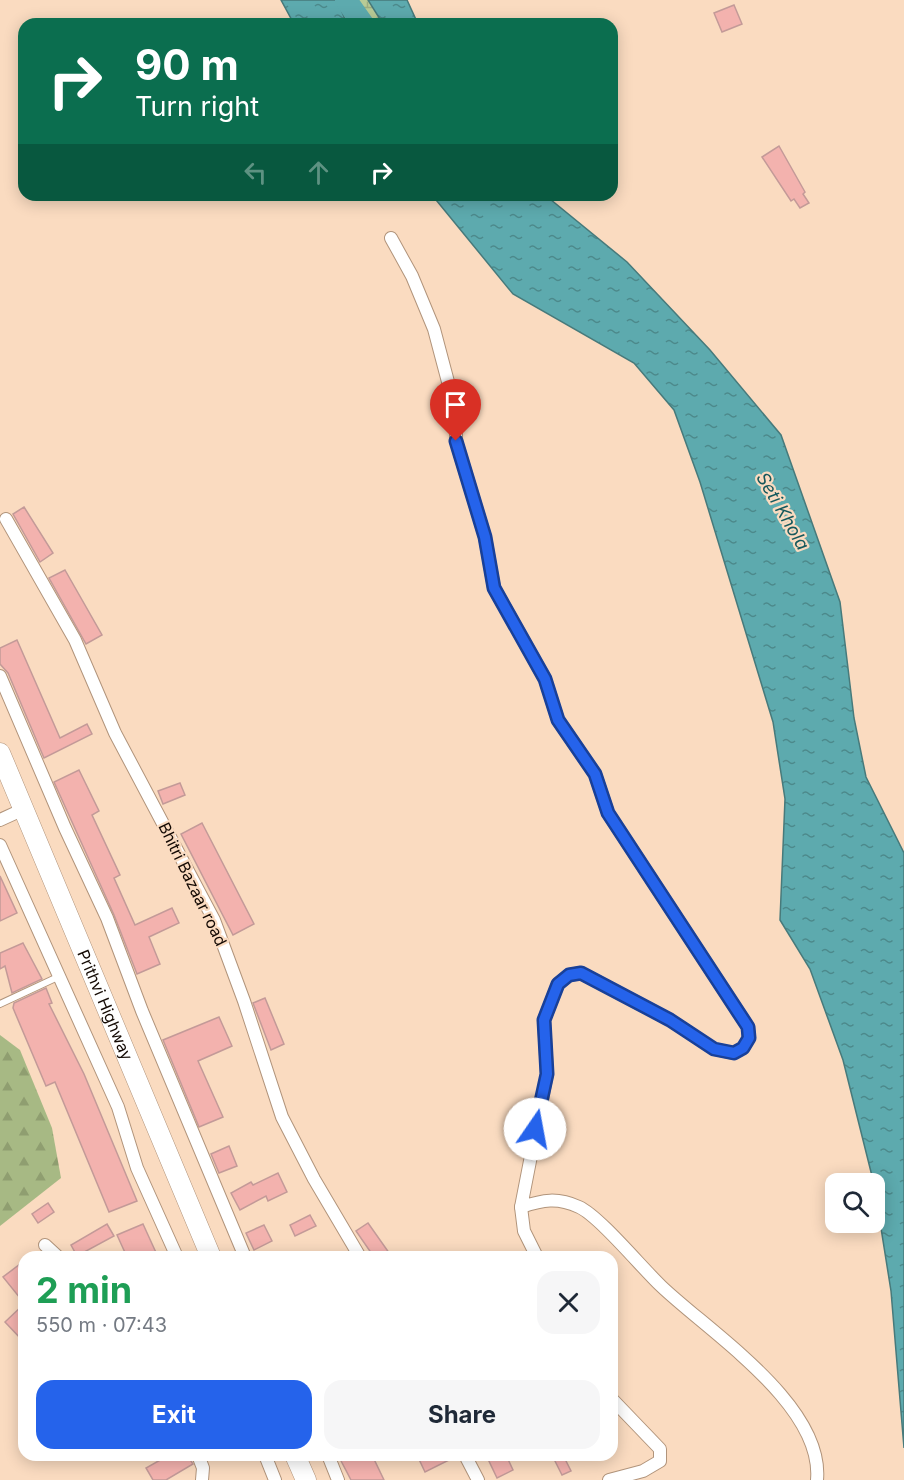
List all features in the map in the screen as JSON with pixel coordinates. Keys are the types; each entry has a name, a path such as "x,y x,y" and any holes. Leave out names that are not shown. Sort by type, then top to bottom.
{"highway":[{"name":"Prithvi Highway","path":"0,753 208,1251"},
{"path":"298,1461 306,1480"}],"street":[{"path":"391,238 412,276 434,329 456,412 456,441 485,537 494,588 545,679 558,720 595,774 608,813 748,1027 749,1038 743,1048 734,1053 714,1049 670,1020 581,973 569,975 558,984 544,1020 547,1074 521,1207 524,1231 534,1251"},
{"name":"Bhitri Bazaar road","path":"6,519 75,640 115,733 214,920 282,1117 314,1179 356,1251"},
{"path":"0,676 64,828 107,918 146,1021 242,1251"},
{"path":"0,820 24,809"},
{"path":"0,845 118,1107 138,1168 174,1251"},
{"path":"521,1207 547,1198 580,1207 663,1288 758,1369 804,1426 818,1466 817,1480"},
{"path":"45,1245 52,1251"},
{"path":"609,1480 643,1471 660,1461 660,1449 618,1405"},
{"path":"200,1461 203,1468 202,1480"},
{"path":"267,1461 275,1480"},
{"path":"330,1461 338,1480"},
{"path":"468,1461 478,1480"}],"lane":[{"path":"0,1004 60,976"}],"green space":[{"path":"337,0 368,0 379,18 344,18"},
{"path":"0,1035 20,1050 52,1128 61,1178 0,1226"}],"water":[{"path":"281,0 337,0 344,18 291,18"},
{"path":"368,0 407,0 415,18 379,18"},
{"path":"437,201 552,201 627,262 710,350 781,435 840,602 854,718 866,777 904,853 904,1448 891,1291 882,1233 885,1233 885,1173 871,1173 843,1060 810,969 780,920 785,799 773,722 700,482 674,410 634,363 513,294"}],"building":[{"path":"734,5 742,24 722,32 714,13"},
{"path":"779,146 809,203 800,208 794,199 791,201 762,157"},
{"path":"24,507 53,553 40,562 13,514"},
{"path":"65,570 102,635 86,644 49,578"},
{"path":"17,640 60,738 87,724 92,734 44,758 8,673 0,664 0,648"},
{"path":"79,770 99,811 92,815 120,875 114,878 135,925 172,908 179,923 149,937 160,964 137,974 114,915 54,782"},
{"path":"180,783 185,795 163,804 158,791"},
{"path":"202,823 254,924 233,935 181,834"},
{"path":"0,876 17,913 0,921"},
{"path":"23,943 42,979 12,993 5,966 0,969 0,953"},
{"path":"46,988 52,1003 49,1004 84,1074 137,1201 109,1212 55,1082 46,1086 13,1008 14,1003"},
{"path":"265,998 284,1044 271,1050 253,1003"},
{"path":"219,1017 232,1046 198,1061 223,1117 199,1127 163,1040"},
{"path":"229,1146 237,1166 219,1173 211,1154"},
{"path":"278,1173 287,1192 268,1201 266,1196 240,1210 231,1193 251,1182 253,1185"},
{"path":"48,1203 54,1212 38,1223 32,1214"},
{"path":"310,1215 316,1226 295,1236 290,1225"},
{"path":"368,1223 388,1251 370,1251 356,1231"},
{"path":"107,1224 114,1236 86,1251 74,1251 71,1245"},
{"path":"143,1224 155,1251 124,1251 117,1235"},
{"path":"264,1225 272,1241 254,1250 246,1233"},
{"path":"18,1266 18,1296 3,1277"},
{"path":"18,1310 18,1336 5,1322"},
{"path":"158,1461 191,1461 193,1464 166,1480 153,1480 146,1468"},
{"path":"341,1461 375,1461 384,1480 351,1480"},
{"path":"420,1461 447,1461 425,1472"},
{"path":"489,1461 509,1461 513,1470 497,1478"},
{"path":"555,1461 566,1461 571,1471 562,1475"}],"waterway":[{"name":"Seti Khola","path":"346,0 359,18"}],"route":[{"path":"456,441 488,548 490,576 494,588 545,679 558,720 595,774 599,783 600,796 608,813 748,1027 749,1038 743,1048 734,1053 714,1049 670,1020 581,973 569,975 558,984 544,1020 547,1074 535,1129"}]}
